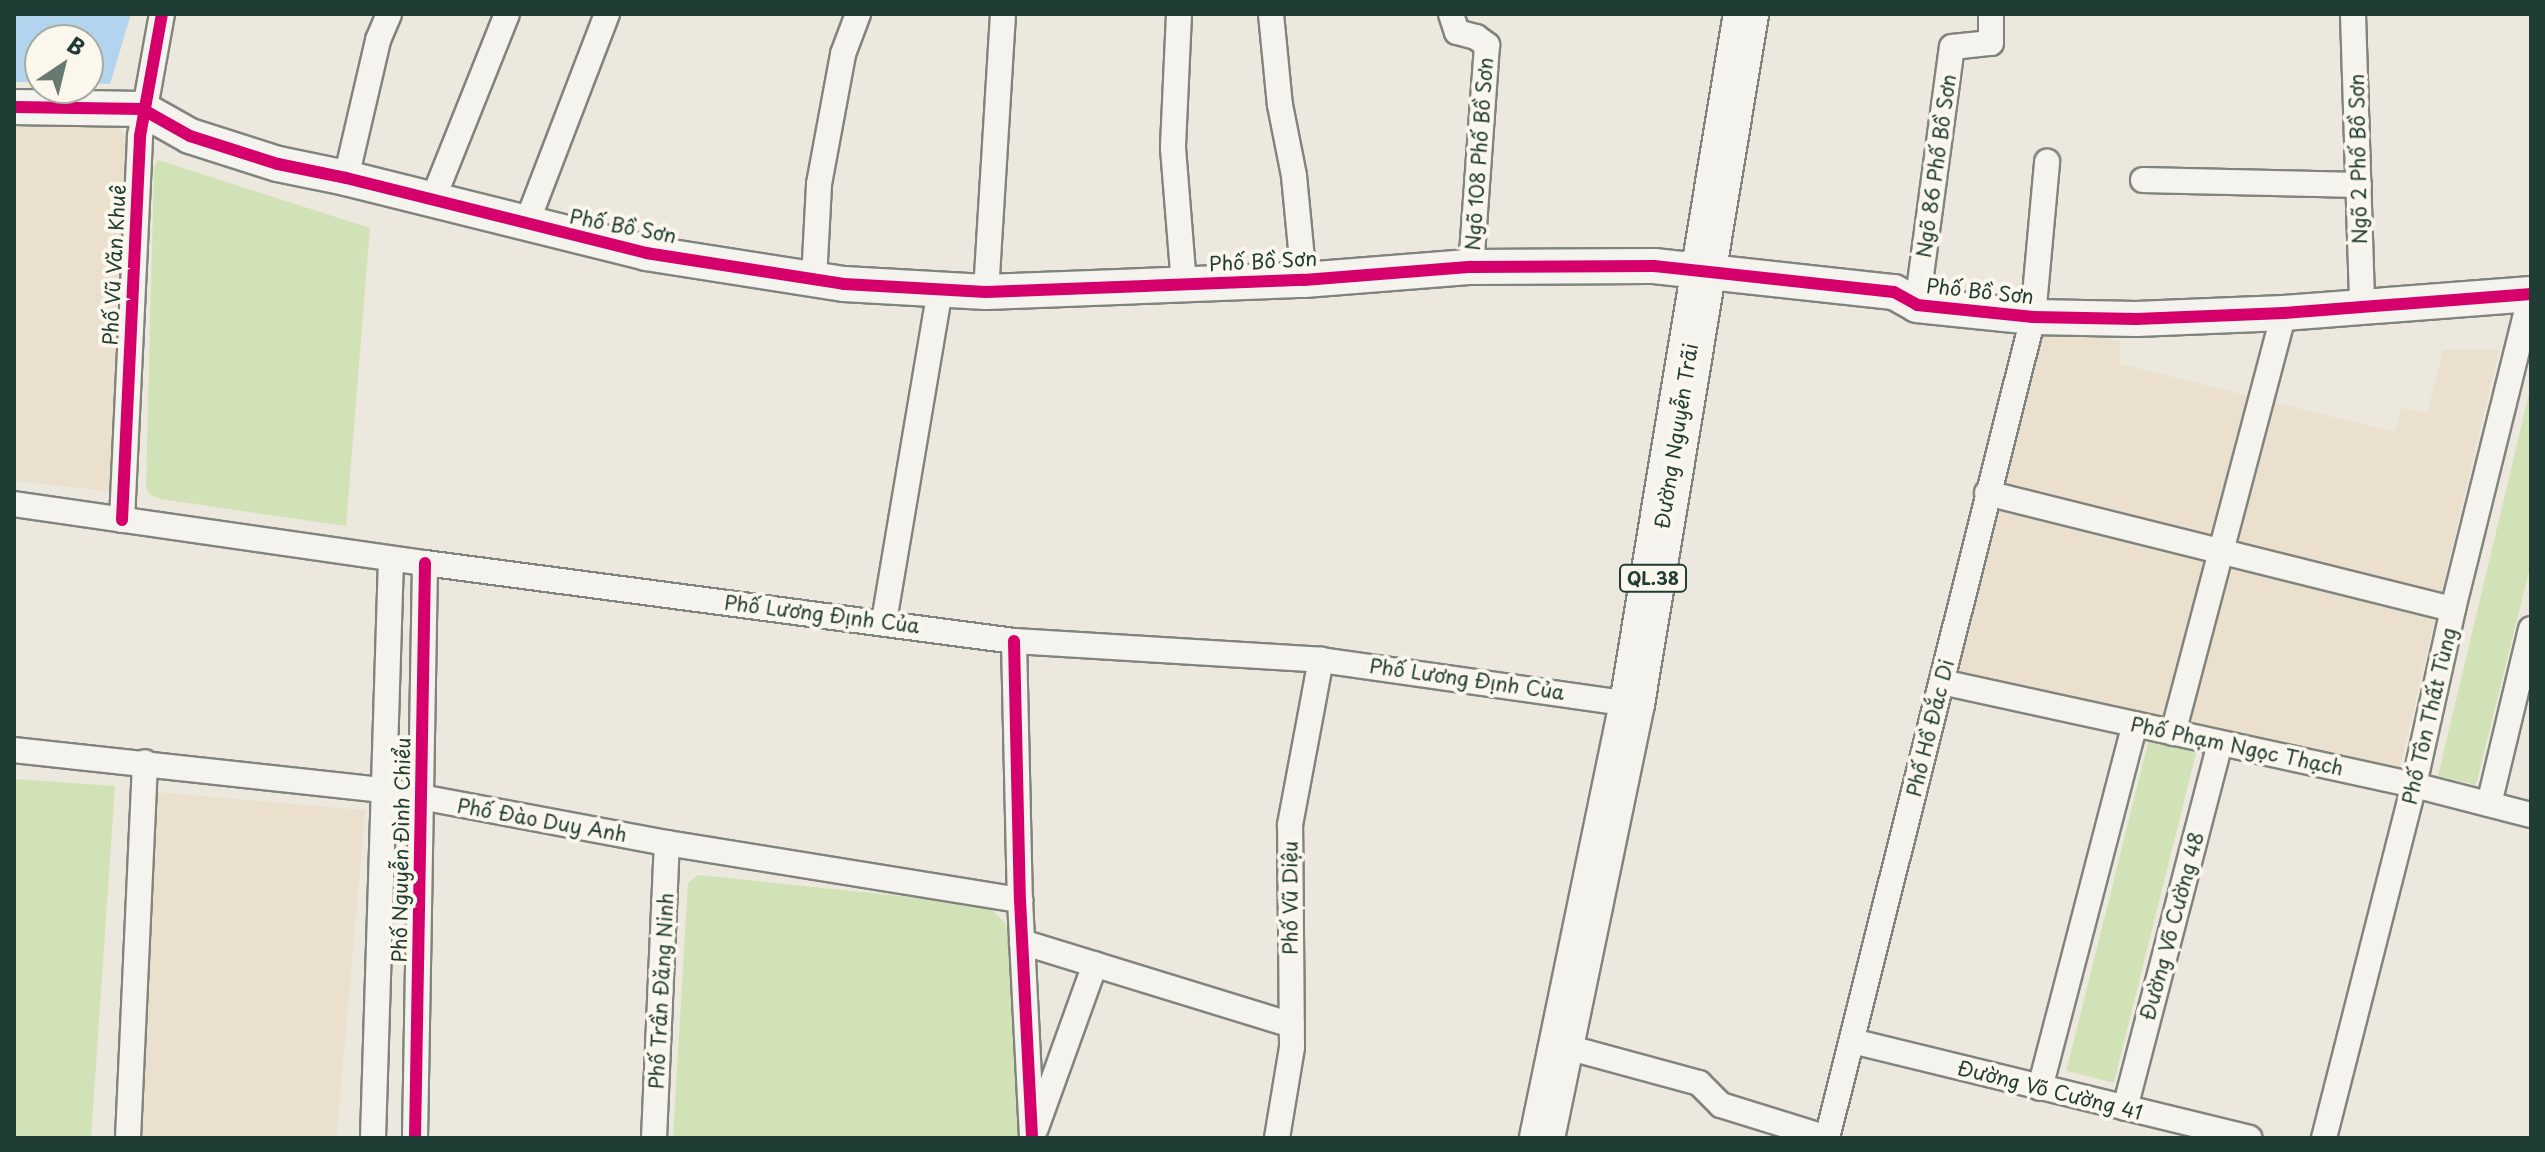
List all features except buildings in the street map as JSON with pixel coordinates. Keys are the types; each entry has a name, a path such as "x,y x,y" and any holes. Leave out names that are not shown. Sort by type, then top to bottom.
{"highway":[{"name":"Đường Nguyễn Trãi","path":"1542,1138 1632,704 1746,14"}],"street":[{"name":"Phố Vũ Văn Khuê","path":"122,520 142,109 162,14"},
{"path":"346,178 378,40 389,14"},
{"path":"433,199 507,14"},
{"path":"526,225 607,14"},
{"path":"814,280 819,184 843,54 858,14"},
{"path":"986,292 1003,14"},
{"path":"1179,14 1173,148 1184,285"},
{"path":"1271,14 1280,105 1294,176 1304,280"},
{"name":"Ngõ 108 Phố Bồ Sơn","path":"1451,14 1457,32 1487,45 1471,267"},
{"name":"Ngõ 86 Phố Bồ Sơn","path":"1917,305 1952,47 1991,43 1991,14"},
{"name":"Ngõ 2 Phố Bồ Sơn","path":"2353,14 2362,304"},
{"name":"Phố Bồ Sơn","path":"14,107 142,109 190,136 278,164 433,199 646,253 814,280 940,290 986,292 1304,280 1471,267 1654,266 1894,292 1917,305 2033,317 2136,319 2284,313 2362,304 2531,294"},
{"name":"Phố Hồ Đắc Di","path":"1827,1138 2033,317 2047,162"},
{"path":"2143,180 2359,185"},
{"path":"884,621 940,290"},
{"name":"Phố Tôn Thất Tùng","path":"2324,1138 2414,785 2453,609 2531,294"},
{"path":"2173,733 2284,313"},
{"path":"1987,493 2220,554 2453,609"},
{"name":"Phố Lương Định Của","path":"14,504 391,559 884,621 1014,641 1321,660 1632,704"},
{"name":"Phố Nguyễn Đình Chiểu","path":"373,1138 391,559"},
{"name":"Phố Nguyễn Đình Chiểu","path":"415,1138 425,563"},
{"path":"2489,804 2531,629"},
{"path":"1014,641 1020,900 1033,1137"},
{"name":"Phố Vũ Diệu","path":"1277,1138 1292,1047 1290,825 1321,660"},
{"name":"Phố Phạm Ngọc Thạch","path":"1942,682 2414,785 2531,815"},
{"path":"2040,1088 2135,724"},
{"name":"Đường Võ Cường 48","path":"2125,1108 2220,743"},
{"name":"Phố Đào Duy Anh","path":"14,750 383,790 667,843 1020,900"},
{"path":"128,1138 145,762"},
{"name":"Phố Trần Đăng Ninh","path":"654,1138 667,843"},
{"path":"1022,942 1291,1025"},
{"path":"1033,1137 1095,964"},
{"path":"377,1009 417,1012"},
{"name":"Đường Võ Cường 41","path":"1852,1041 2249,1138"},
{"path":"1563,1046 1699,1083 1721,1105 1827,1138"}],"shaded area":[{"path":"112,121 130,140 109,491 14,481 14,122"},
{"path":"2042,327 2120,341 2120,364 2394,432 2402,408 2427,413 2443,350 2499,350 2399,770 1955,671"},
{"path":"157,792 365,810 337,1138 127,1137"}],"green space":[{"path":"158,160 370,228 346,526 150,495 146,487 154,167"},
{"path":"2531,385 2531,563 2476,785 2438,776"},
{"path":"2149,739 2197,751 2114,1083 2066,1071"},
{"path":"14,779 115,786 91,1138 14,1138"},
{"path":"698,875 987,905 1006,924 1026,1129 1024,1138 673,1138 688,883"}],"water":[{"path":"14,14 131,14 110,84 104,84 104,24 24,24 24,82 14,82"}],"cycle path":[{"path":"122,520 140,136 162,14"},
{"path":"14,107 142,109 190,136 278,164 646,253 844,284 986,292 1304,280 1471,267 1654,266 1894,292 1917,305 2033,317 2136,319 2284,313 2531,294"},
{"path":"415,1138 425,563"},
{"path":"1014,641 1020,900 1032,1138"}]}
